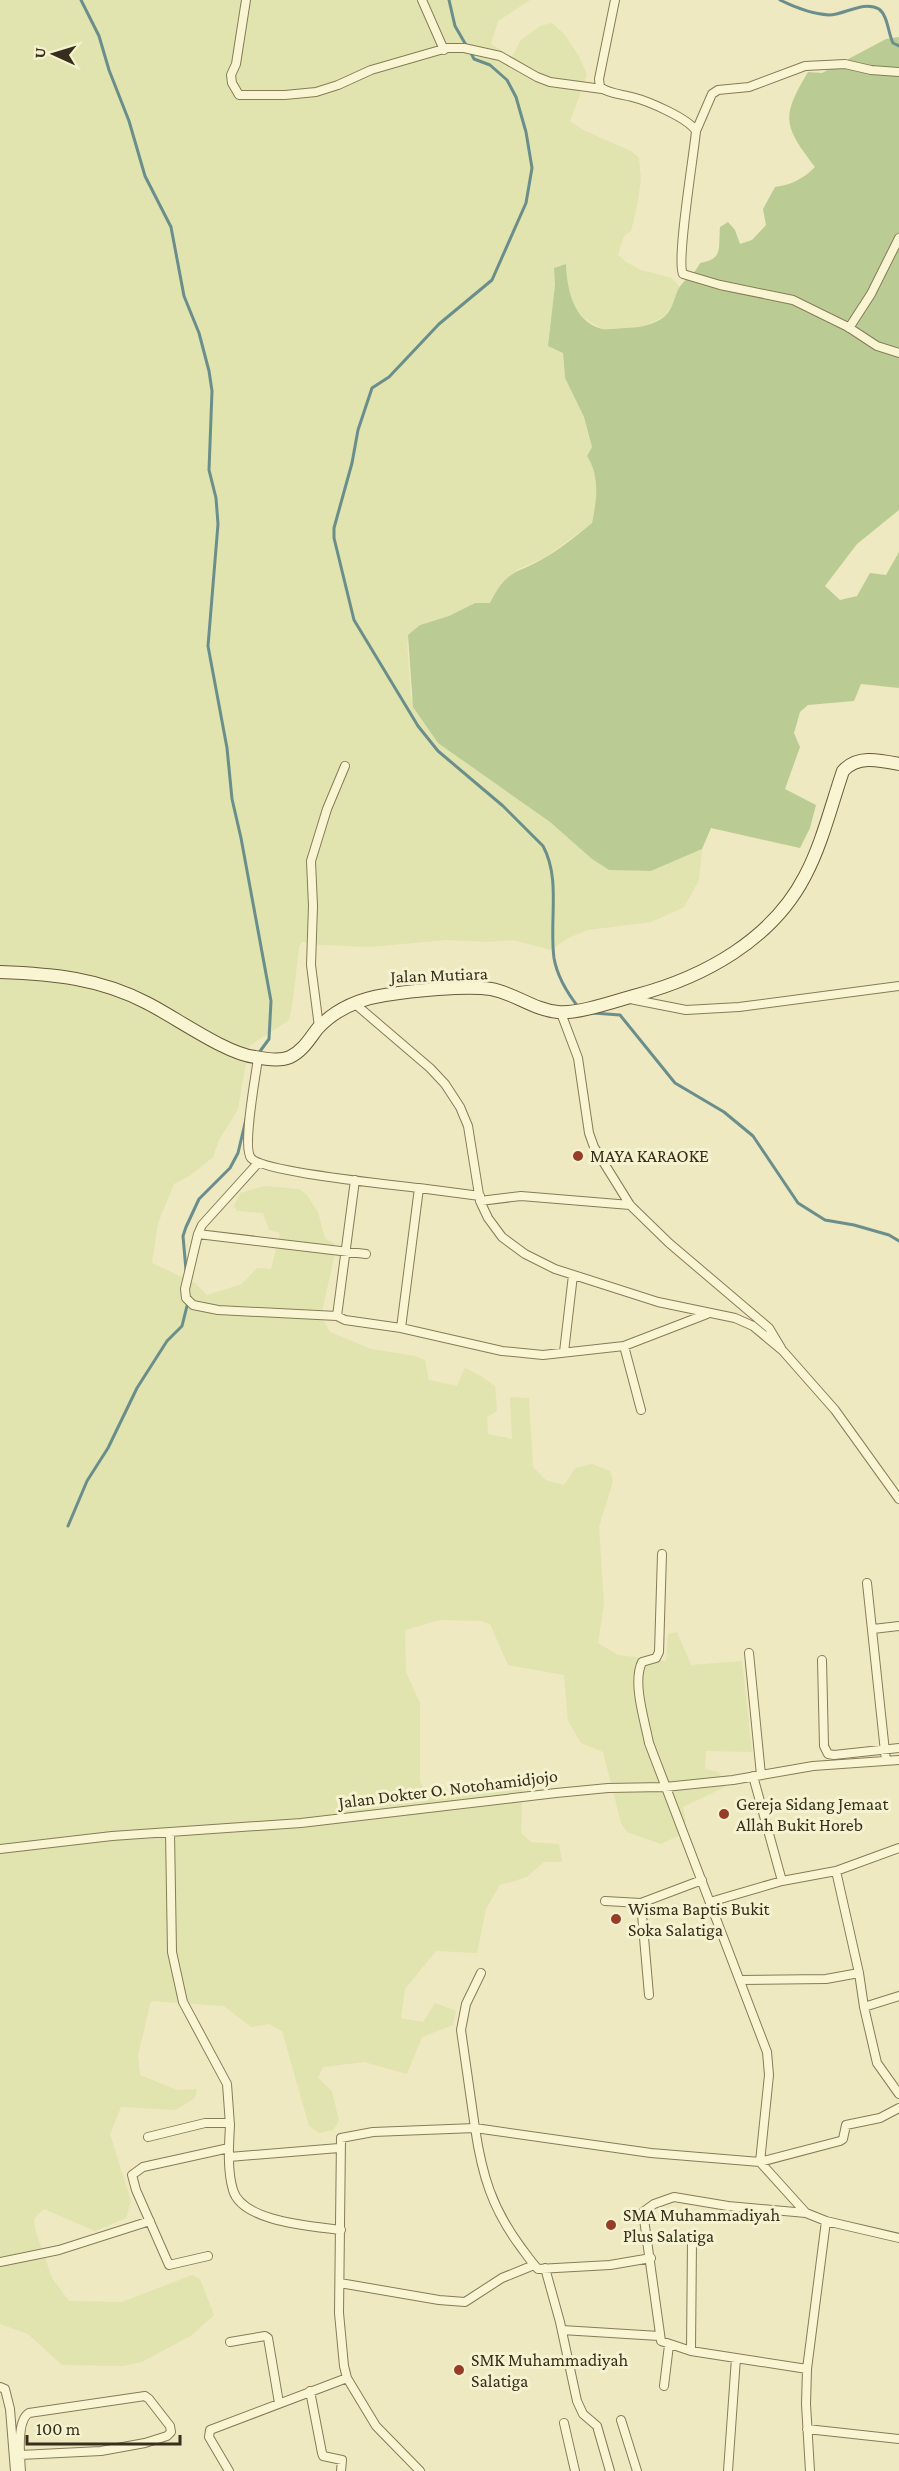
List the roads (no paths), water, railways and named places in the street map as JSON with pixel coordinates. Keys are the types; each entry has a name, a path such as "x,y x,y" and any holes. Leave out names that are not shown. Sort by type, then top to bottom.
{"street":[{"path":"246,0 236,64 231,75 232,83 239,95 316,92 371,70 444,50 464,48 500,56 550,82 602,89 642,100 689,123 696,131"},
{"path":"422,0 444,50"},
{"path":"602,89 599,79 615,0"},
{"path":"899,72 871,70 845,64 805,66 749,87 718,90 712,94 696,131 681,272 687,277 793,300 849,328 877,346 899,353"},
{"path":"849,328 871,294 899,238"},
{"name":"Jalan Mutiara","path":"0,972 68,976 108,986 145,1002 227,1047 257,1058 289,1058 299,1051 319,1027 335,1013 354,1003 386,995 474,988 492,989 549,1011 561,1013 626,998 670,986 700,974 746,944 790,901 806,874 843,771 850,763 858,760 899,764"},
{"path":"319,1027 311,965 313,906 311,861 327,809 345,766"},
{"path":"626,998 686,1010 899,986"},
{"path":"354,1003 430,1068 445,1084 460,1107 468,1126 480,1198 494,1228 508,1242 525,1254 555,1269 658,1302 742,1320 753,1326 793,1361 835,1410 897,1494"},
{"path":"561,1013 578,1058 589,1133 594,1146 630,1205 669,1243 769,1328 783,1351"},
{"path":"257,1058 247,1143 251,1158 258,1163 287,1170 480,1198 521,1196 630,1205"},
{"path":"258,1163 202,1225 185,1289 186,1298 193,1305 218,1310 337,1316 345,1320 400,1328 502,1351 543,1355 624,1346 710,1313"},
{"path":"337,1316 355,1180"},
{"path":"400,1328 419,1188"},
{"path":"198,1234 366,1254"},
{"path":"564,1352 573,1275"},
{"path":"624,1346 641,1410"},
{"path":"662,1554 659,1652 656,1658 647,1659 640,1664 640,1699 650,1743 768,2059 760,2162 807,2213"},
{"path":"867,1582 886,1761"},
{"path":"873,1629 899,1626"},
{"path":"749,1653 757,1776 782,1881"},
{"path":"822,1660 826,1751 834,1755 899,1748"},
{"name":"Jalan Dokter O. Notohamidjojo","path":"0,1849 68,1840 301,1823 608,1788 666,1787 757,1776 813,1766 899,1760"},
{"path":"171,1832 174,1962 183,2002 227,2084 233,2192 241,2204 248,2209 291,2222 341,2230"},
{"path":"710,1902 782,1881 836,1871 899,1848"},
{"path":"836,1871 877,2063 899,2094"},
{"path":"605,1901 640,1903 702,1880"},
{"path":"640,1903 649,1995"},
{"path":"740,1980 826,1978 859,1972"},
{"path":"481,1973 466,2004 461,2030 479,2158 495,2207 507,2228 538,2269 610,2265 651,2258"},
{"path":"864,2007 899,1996"},
{"path":"420,2471 376,2426 347,2378 340,2331 340,2140 344,2137 373,2132 475,2128 651,2153 760,2162 840,2141 843,2139 846,2126 880,2118 899,2108"},
{"path":"148,2137 205,2123 217,2122 230,2125"},
{"path":"208,2256 169,2265 136,2190 132,2175 136,2171 143,2167 229,2152 339,2148"},
{"path":"807,2369 691,2351 662,2342 659,2336 651,2258 643,2212 654,2204 669,2198 807,2213 826,2221 899,2238"},
{"path":"0,2262 59,2250 150,2221"},
{"path":"810,2471 807,2369 826,2221"},
{"path":"691,2351 692,2240"},
{"path":"340,2283 439,2300 465,2302 502,2277 534,2265"},
{"path":"545,2268 579,2407 588,2420 597,2426 610,2471"},
{"path":"562,2330 659,2336"},
{"path":"230,2342 265,2336 268,2338 279,2403"},
{"path":"664,2386 669,2345"},
{"path":"728,2471 736,2358"},
{"path":"228,2471 209,2437 209,2432 347,2378"},
{"path":"0,2387 5,2390 10,2409 15,2471"},
{"path":"310,2391 323,2456 342,2460 341,2471"},
{"path":"20,2455 122,2448 167,2436 171,2432 170,2426 145,2396 29,2413 23,2417 21,2423 20,2455 21,2471"},
{"path":"621,2420 637,2471"},
{"path":"564,2423 575,2471"},
{"path":"807,2429 899,2439"}],"waterway":[{"path":"81,0 99,36 109,70 129,121 145,176 171,227 184,296 199,333 209,371 212,391 209,470 216,498 218,524 208,646 227,748 232,799 271,1001 269,1039 258,1054"},
{"path":"449,0 455,26 466,45"},
{"path":"780,0 804,10 829,15 867,6 879,9 886,20 893,43 899,46"},
{"path":"470,51 474,59 490,65 507,80 516,97 526,132 532,168 526,203 492,280 439,324 389,377 372,388 358,430 352,463 334,528 334,538 354,620 418,726 438,751 503,806 543,846 552,872 555,965 579,1008"},
{"path":"593,1013 620,1015 675,1083 724,1112 753,1136 798,1203 825,1220 854,1225 889,1235 899,1241"},
{"path":"186,1270 183,1236 186,1227 199,1199 230,1168 238,1153 246,1119"},
{"path":"68,1526 87,1481 108,1448 137,1388 167,1341 182,1326 187,1306"}],"place":[{"name":"MAYA KARAOKE","path":"578,1156"},
{"name":"Gereja Sidang Jemaat Allah Bukit Horeb","path":"724,1814"},
{"name":"Wisma Baptis Bukit Soka Salatiga","path":"616,1919"},
{"name":"SMA Muhammadiyah Plus Salatiga","path":"611,2225"},
{"name":"SMK Muhammadiyah Salatiga","path":"459,2370"}]}
